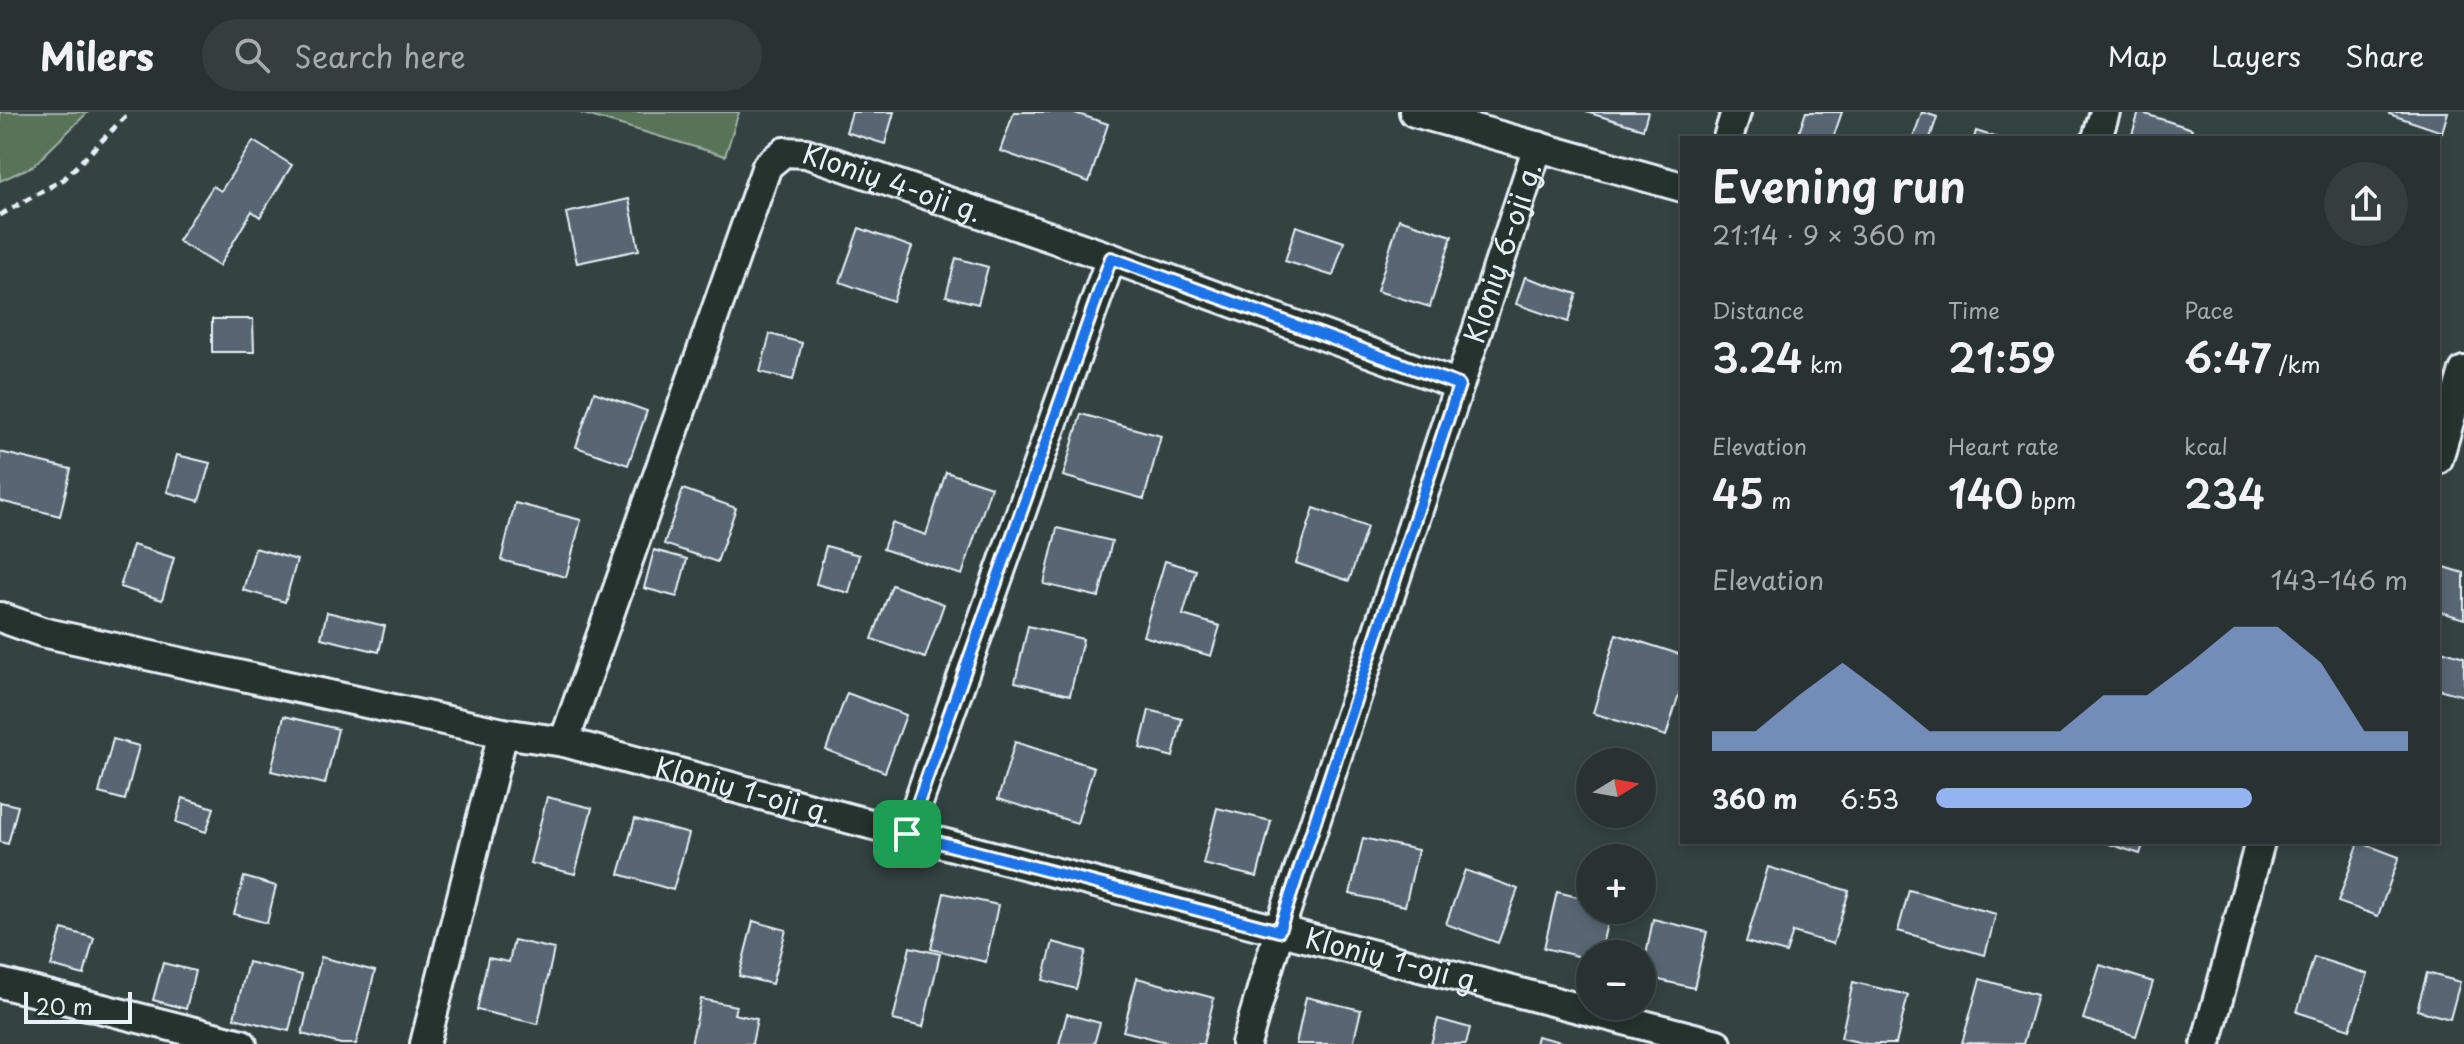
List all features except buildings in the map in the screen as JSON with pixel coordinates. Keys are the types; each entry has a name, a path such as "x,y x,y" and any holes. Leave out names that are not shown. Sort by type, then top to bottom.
{"street":[{"path":"1414,112 1680,186"},
{"path":"1729,136 1736,112"},
{"path":"2098,136 2105,112"},
{"name":"Klonių 6-oji g.","path":"1246,1044 1279,931 1538,146"},
{"name":"Klonių 4-oji g.","path":"564,742 767,166 784,152 806,153 1111,258 1459,385"},
{"path":"907,834 1111,258"},
{"path":"2440,443 2446,396 2464,371"},
{"name":"Klonių 1-oji g.","path":"0,617 42,632 503,733 564,742 1717,1044"},
{"path":"425,1044 503,733"},
{"path":"2206,1044 2259,844"},
{"path":"0,983 242,1044"}],"path":[{"path":"0,215 64,179 130,112"}],"green space":[{"path":"0,112 88,112 33,166 0,181"},
{"path":"577,112 739,112 725,156"}],"route":[{"path":"1111,258 1459,385 1279,931 907,834 1111,258"}]}
